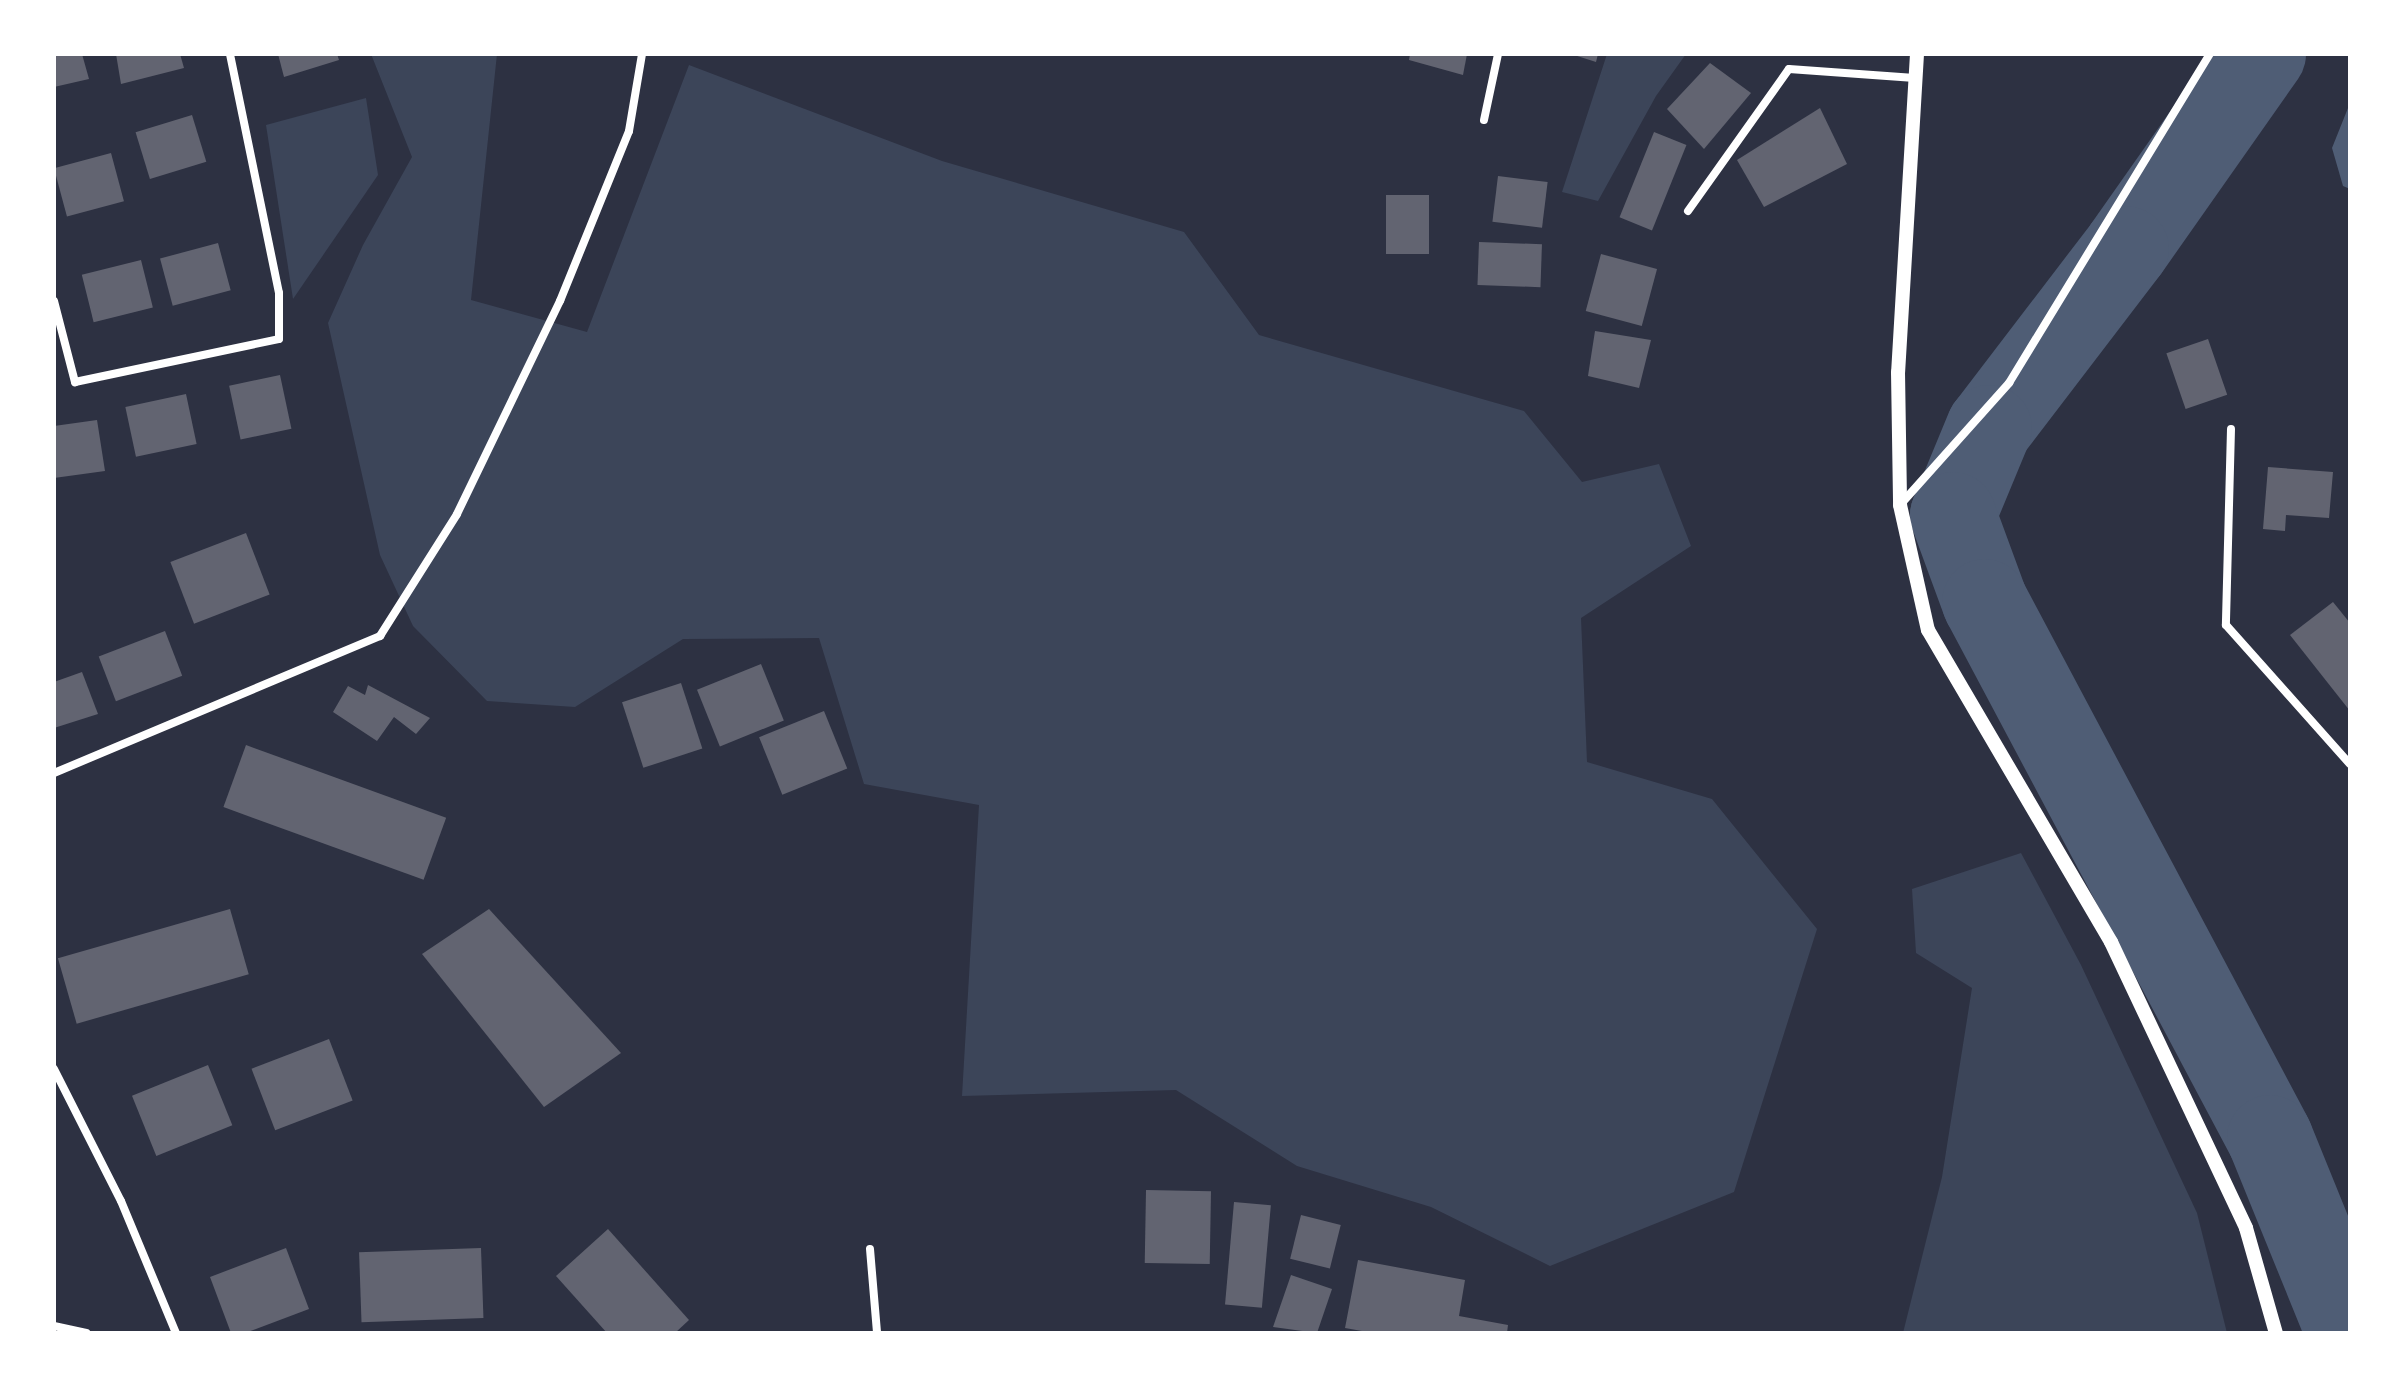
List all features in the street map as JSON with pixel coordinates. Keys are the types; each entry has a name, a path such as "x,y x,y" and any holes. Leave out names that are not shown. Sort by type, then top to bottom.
{"street":[{"path":"54,301 75,382 279,339 279,293 230,54"},
{"path":"54,773 380,636 457,514 560,301 629,131 642,54"},
{"path":"1484,120 1498,54"},
{"path":"1917,54 1898,372 1900,505 1928,630 2111,942 2246,1228 2276,1333"},
{"path":"1900,505 2009,383 2210,54"},
{"path":"1688,211 1789,69 1915,78"},
{"path":"2231,429 2226,625 2350,764"},
{"path":"54,1069 121,1201 176,1333"},
{"path":"870,1249 877,1333"},
{"path":"54,1326 86,1333"}],"shaded area":[{"path":"371,54 497,54 471,300 587,332 689,65 942,161 1184,232 1259,335 1524,411 1582,482 1659,464 1691,546 1581,618 1587,762 1712,799 1817,929 1734,1192 1550,1266 1431,1207 1297,1166 1176,1090 962,1096 979,805 864,784 819,638 683,639 575,707 487,701 413,626 380,555 328,323 363,245 412,157"},
{"path":"1607,54 1686,54 1656,96 1598,201 1562,192"},
{"path":"366,98 378,175 293,299 266,125"},
{"path":"2350,103 2350,189 2343,186 2332,148"},
{"path":"2021,853 2081,965 2197,1213 2227,1333 1903,1333 1942,1177 1972,988 1916,953 1912,889"}],"building":[{"path":"54,54 82,54 89,79 54,87"},
{"path":"116,54 180,54 184,68 121,84"},
{"path":"278,54 337,54 339,60 284,77"},
{"path":"1410,54 1467,54 1463,75 1409,60"},
{"path":"1571,54 1598,54 1596,62"},
{"path":"1710,63 1751,93 1704,149 1667,109"},
{"path":"1820,108 1847,164 1764,207 1737,160"},
{"path":"192,115 206,162 150,179 136,132"},
{"path":"1654,132 1686,145 1652,230 1620,217"},
{"path":"111,153 124,201 67,217 54,168"},
{"path":"1498,176 1548,182 1542,228 1492,222"},
{"path":"1386,195 1429,195 1429,254 1386,254"},
{"path":"1479,242 1542,244 1540,287 1477,285"},
{"path":"218,243 231,290 173,306 160,259"},
{"path":"1601,254 1657,269 1642,326 1586,311"},
{"path":"141,260 153,308 94,322 82,275"},
{"path":"1595,331 1651,340 1639,388 1588,376"},
{"path":"2208,339 2227,395 2186,409 2166,353"},
{"path":"280,375 291,429 241,440 229,386"},
{"path":"186,394 197,444 136,457 125,407"},
{"path":"97,420 105,471 54,478 54,426"},
{"path":"2268,467 2333,472 2329,518 2286,515 2285,531 2263,529"},
{"path":"246,533 270,595 194,624 170,562"},
{"path":"2333,602 2350,623 2350,711 2290,635"},
{"path":"165,631 182,676 116,701 99,656"},
{"path":"761,664 784,721 720,746 697,690"},
{"path":"82,672 98,714 54,728 54,682"},
{"path":"681,683 702,749 643,768 622,702"},
{"path":"368,685 430,718 416,734 394,717 377,741 333,712 348,686 365,695"},
{"path":"824,711 847,768 782,795 759,737"},
{"path":"246,745 446,818 424,880 223,807"},
{"path":"230,909 249,974 77,1024 58,958"},
{"path":"489,909 621,1053 544,1107 422,954"},
{"path":"329,1039 353,1101 275,1130 252,1069"},
{"path":"208,1065 232,1125 156,1156 132,1096"},
{"path":"1146,1190 1211,1191 1210,1264 1145,1263"},
{"path":"1234,1202 1271,1205 1262,1308 1225,1305"},
{"path":"1301,1215 1341,1225 1330,1269 1290,1259"},
{"path":"608,1229 689,1320 675,1333 607,1333 556,1276"},
{"path":"286,1248 309,1309 245,1333 231,1333 210,1277"},
{"path":"481,1248 483,1318 362,1322 359,1252"},
{"path":"1358,1260 1465,1280 1459,1316 1508,1325 1507,1333 1373,1333 1345,1328"},
{"path":"1291,1275 1332,1289 1317,1333 1273,1327"}],"waterway":[{"path":"2263,54 2126,249 1989,428 1953,515 1985,602 2270,1138 2349,1333"}]}
